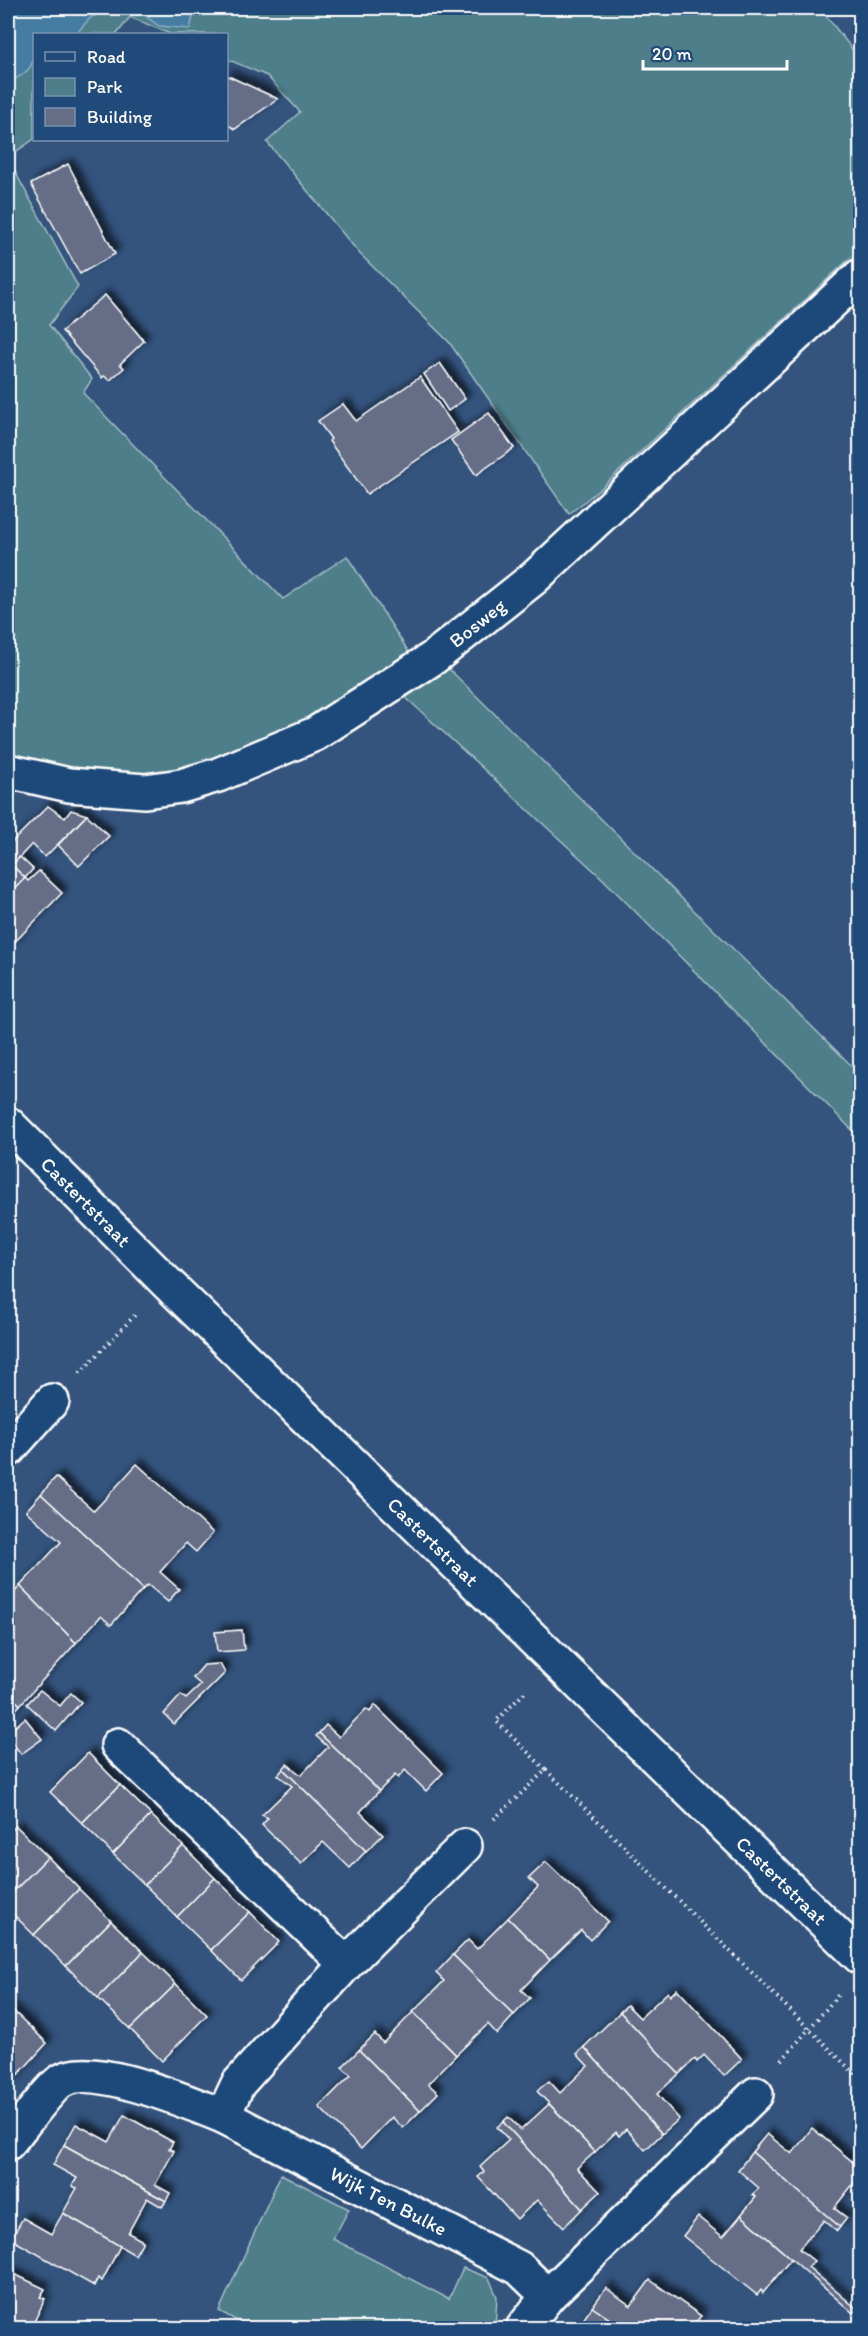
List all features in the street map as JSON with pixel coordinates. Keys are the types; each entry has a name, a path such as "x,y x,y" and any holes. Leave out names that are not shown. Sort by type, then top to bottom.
{"street":[{"name":"Bosweg","path":"8,771 79,787 145,791 181,786 218,775 315,734 433,658 534,578 861,276"},
{"name":"Castertstraat","path":"8,1124 166,1283 861,1957"},
{"path":"8,1450 52,1401"},
{"path":"118,1744 346,1964"},
{"path":"223,2116 238,2085 346,1964 465,1846"},
{"name":"Wijk Ten Bulke","path":"8,2144 61,2080 96,2074 171,2095 223,2116 519,2268 548,2296"},
{"path":"523,2328 548,2296 756,2094"}],"path":[{"path":"52,1401 166,1283"},
{"path":"556,1662 496,1721 861,2079"},
{"path":"465,1846 546,1770"},
{"path":"756,2094 769,2074 846,1986"}],"green space":[{"path":"8,8 820,8 860,59 860,249 600,489 569,514 449,342 359,253 267,142 300,112 267,76 228,59 228,33 168,33 130,17 118,33 33,33 33,140 8,157"},
{"path":"8,159 78,287 49,325 92,379 83,393 283,599 347,556 412,657 334,709 197,768 142,775 73,771 8,755"},
{"path":"448,668 860,1074 860,1138 603,879 403,695"},
{"path":"281,2174 349,2209 333,2239 449,2299 463,2268 489,2278 497,2297 495,2328 250,2328 219,2311"}],"water":[{"path":"8,8 195,8 190,29 159,26 140,12 105,10 90,18 77,33 33,33 32,65 24,74 8,83"}],"building":[{"path":"228,76 278,99 235,129 228,125"},
{"path":"68,164 115,254 80,274 31,184"},
{"path":"105,295 144,341 120,364 124,368 110,380 104,376 102,378 62,331"},
{"path":"440,363 465,399 448,411 424,374"},
{"path":"420,377 458,432 367,494 329,441 331,439 318,421 343,404 356,421"},
{"path":"489,413 514,448 476,475 451,440"},
{"path":"48,806 65,818 71,810 87,815 45,857 32,844 12,865 25,878 8,896 8,846"},
{"path":"87,815 109,836 79,866 58,845"},
{"path":"20,857 33,869 25,878 12,865"},
{"path":"39,871 62,893 8,949 8,896 25,878 28,881"},
{"path":"137,1464 213,1533 196,1552 186,1543 160,1572 179,1589 168,1602 148,1585 143,1589 41,1494 56,1477 94,1511"},
{"path":"41,1494 143,1589 111,1625 101,1616 76,1643 20,1586 61,1542 26,1511"},
{"path":"20,1586 76,1643 20,1705 8,1693 8,1600"},
{"path":"242,1630 244,1650 217,1652 215,1632"},
{"path":"220,1664 225,1673 174,1724 164,1714 181,1695 186,1699 201,1685 193,1678 204,1665"},
{"path":"40,1690 60,1706 71,1693 81,1702 56,1731 27,1704"},
{"path":"8,1693 20,1705 8,1718"},
{"path":"375,1705 443,1773 426,1791 405,1770 398,1778 395,1775 379,1791 319,1733 326,1725 339,1737 366,1709 370,1712"},
{"path":"25,1718 42,1739 21,1754 8,1737 8,1733"},
{"path":"319,1733 379,1791 360,1812 383,1835 366,1851 283,1769 287,1764 301,1775 328,1747 316,1736"},
{"path":"88,1753 120,1785 82,1823 50,1792"},
{"path":"283,1769 366,1851 350,1868 323,1842 301,1864 262,1825 268,1818 262,1815 292,1786 278,1775"},
{"path":"120,1785 151,1815 113,1854 82,1823"},
{"path":"151,1815 183,1846 145,1885 113,1854"},
{"path":"16,1826 48,1857 8,1897 8,1834"},
{"path":"183,1846 215,1878 177,1917 145,1885"},
{"path":"48,1857 79,1889 34,1935 8,1909 8,1897"},
{"path":"546,1862 608,1921 590,1940 581,1930 550,1960 508,1918 538,1887 529,1878"},
{"path":"215,1878 250,1912 211,1950 177,1917"},
{"path":"79,1889 111,1921 66,1966 34,1935"},
{"path":"250,1912 279,1942 241,1980 211,1950"},
{"path":"508,1918 550,1960 521,1990 530,1998 514,2015 453,1955 468,1940 477,1949"},
{"path":"111,1921 143,1952 98,1998 66,1966"},
{"path":"143,1952 176,1984 130,2029 98,1998"},
{"path":"453,1955 514,2015 497,2034 488,2024 456,2055 413,2012 444,1981 436,1973"},
{"path":"176,1984 207,2015 162,2061 130,2029"},
{"path":"677,1989 742,2059 724,2076 704,2055 697,2062 695,2059 679,2074 620,2012 627,2005 640,2018 668,1992 670,1996"},
{"path":"8,2006 47,2043 17,2076 8,2067"},
{"path":"413,2012 456,2055 428,2084 438,2093 420,2111 359,2050 375,2034 383,2043"},
{"path":"620,2012 679,2074 657,2094 679,2119 662,2134 584,2047"},
{"path":"584,2047 662,2134 645,2150 626,2129 619,2136 616,2132 595,2152 537,2091 549,2081 560,2093 588,2066 577,2054"},
{"path":"359,2050 420,2111 403,2128 392,2117 361,2149 319,2107 351,2075 342,2067"},
{"path":"8,2067 17,2076 8,2087"},
{"path":"549,2104 595,2152 577,2168 600,2192 582,2209 503,2122 508,2117 521,2130"},
{"path":"124,2115 173,2142 169,2149 174,2151 155,2185 170,2193 166,2201 64,2145 76,2124 109,2142"},
{"path":"503,2122 582,2209 564,2227 537,2200 517,2219 478,2177 484,2172 480,2167 509,2140 497,2127"},
{"path":"812,2128 860,2168 855,2176 858,2178 834,2208 847,2218 840,2227 752,2152 767,2134 792,2154"},
{"path":"64,2145 166,2201 162,2207 147,2198 128,2233 143,2241 135,2255 63,2213 77,2188 72,2186 77,2178 53,2165"},
{"path":"752,2152 840,2227 837,2231 824,2220 799,2249 814,2261 808,2267 857,2309 853,2313 741,2215 756,2197 752,2195 759,2188 738,2170"},
{"path":"63,2213 120,2246 102,2281 98,2278 94,2286 11,2239 23,2218 51,2234"},
{"path":"741,2215 791,2259 763,2293 761,2290 757,2295 683,2236 698,2217 723,2237"},
{"path":"8,2271 45,2289 40,2297 45,2299 31,2328 8,2328"},
{"path":"650,2280 701,2316 695,2323 699,2325 697,2328 623,2328 592,2307 606,2288 631,2306"},
{"path":"592,2307 623,2328 578,2327"}]}
